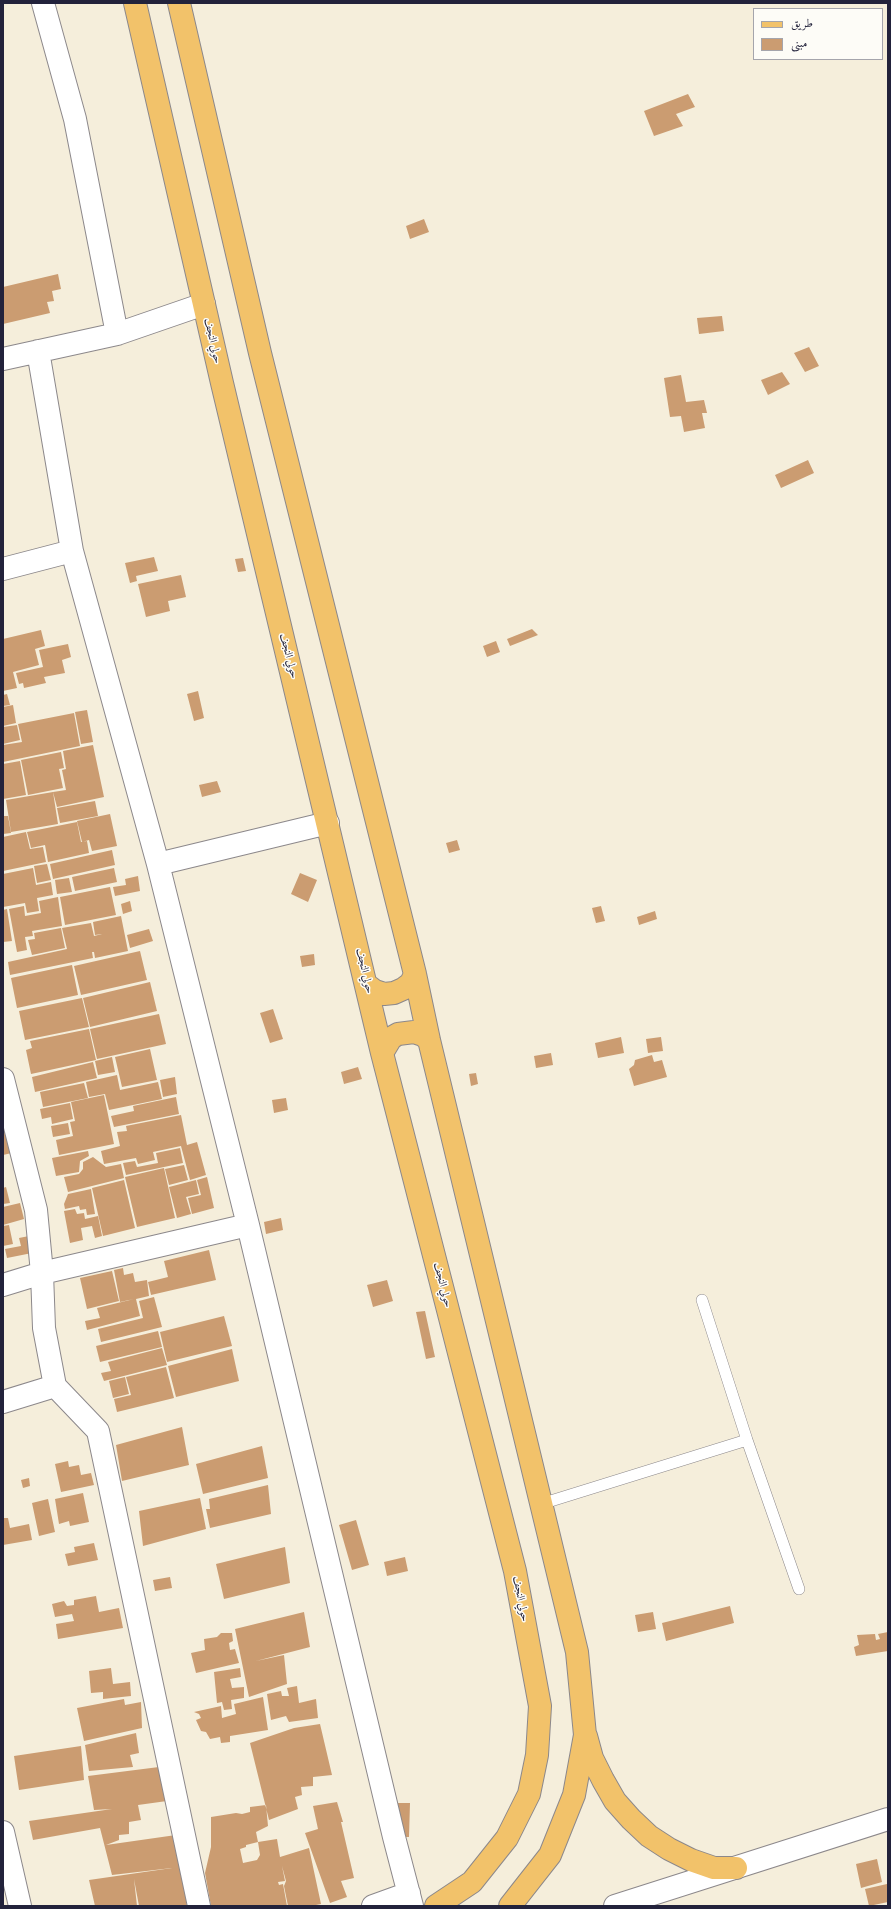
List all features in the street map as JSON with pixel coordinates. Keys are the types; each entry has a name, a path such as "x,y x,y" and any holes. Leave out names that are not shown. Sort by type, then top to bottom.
{"main road":[{"name":"حولي النجف","path":"135,3 204,304 382,1053 515,1571 540,1706 537,1754 529,1794 507,1838 472,1882 436,1906"},
{"path":"179,3 260,353 415,974 429,1040 577,1652 585,1735 592,1758 602,1780 612,1796 631,1820 649,1836 669,1849 691,1860 714,1868 736,1868"},
{"path":"367,985 380,992 394,993 411,983 415,974"},
{"path":"382,1053 388,1042 398,1034 414,1032 429,1040"},
{"path":"510,1906 550,1855 574,1795 585,1735"}],"street":[{"path":"43,3 75,119 117,334"},
{"path":"3,359 117,334 204,304"},
{"path":"38,351 72,551 158,864 248,1225 392,1829 411,1899 373,1906"},
{"path":"3,569 72,551"},
{"path":"158,864 328,823"},
{"path":"3,1079 36,1210 42,1273 44,1328 55,1386 98,1431 199,1906"},
{"path":"3,1285 42,1273 248,1225"},
{"path":"3,1402 55,1386"},
{"path":"614,1906 888,1819"},
{"path":"3,1832 20,1906"}],"lane":[{"path":"702,1300 747,1440 799,1589"},
{"path":"541,1504 747,1440"}],"building":[{"path":"688,94 695,107 676,114 683,126 654,136 644,111"},
{"path":"424,219 429,232 410,239 406,226"},
{"path":"58,274 61,289 52,291 54,301 47,302 50,313 3,324 3,287"},
{"path":"722,316 724,331 699,334 697,318"},
{"path":"809,347 819,366 805,372 794,353"},
{"path":"782,372 790,384 768,395 761,380"},
{"path":"681,375 686,402 704,400 707,413 702,413 705,428 684,432 681,416 670,417 664,378"},
{"path":"808,460 814,473 781,488 775,475"},
{"path":"154,557 158,571 136,576 137,581 130,583 125,563"},
{"path":"243,558 246,571 238,572 235,559"},
{"path":"181,575 186,597 168,601 170,611 146,617 138,584"},
{"path":"532,629 538,635 510,646 507,639"},
{"path":"41,630 45,646 35,649 39,665 13,672 17,688 3,691 3,639"},
{"path":"496,641 500,652 487,657 483,646"},
{"path":"68,644 71,657 62,660 65,673 44,677 46,683 24,688 23,683 19,684 16,673 43,667 39,650"},
{"path":"198,691 204,718 194,721 187,694"},
{"path":"7,694 10,705 3,706 3,695"},
{"path":"13,705 16,723 3,726 3,707"},
{"path":"87,710 93,742 81,744 75,712"},
{"path":"74,713 80,746 3,762 3,745 22,742 18,724"},
{"path":"17,725 20,740 3,744 3,727"},
{"path":"93,745 104,797 57,807 53,792 66,790 62,770 66,769 63,751"},
{"path":"61,752 64,768 59,769 63,788 28,795 21,760"},
{"path":"20,761 26,795 3,799 3,764"},
{"path":"217,781 221,792 202,797 199,785"},
{"path":"53,792 58,824 11,832 6,800"},
{"path":"95,801 98,816 60,823 57,808"},
{"path":"110,814 117,846 92,851 89,840 82,842 77,821"},
{"path":"3,816 8,816 11,833 3,834"},
{"path":"77,822 81,842 87,841 89,853 48,862 45,845 31,848 27,832"},
{"path":"26,832 30,849 43,847 46,862 3,871 3,837"},
{"path":"457,840 460,850 449,853 446,843"},
{"path":"112,850 115,865 53,879 50,864"},
{"path":"47,864 51,880 37,883 34,866"},
{"path":"33,868 36,885 51,882 53,895 37,898 39,911 27,913 25,903 3,907 3,874"},
{"path":"114,868 117,882 75,891 72,877"},
{"path":"300,873 317,880 308,902 291,894"},
{"path":"138,876 140,891 115,896 113,887 126,885 125,879"},
{"path":"69,878 72,892 57,894 55,880"},
{"path":"110,887 116,915 65,925 60,897"},
{"path":"58,897 62,926 32,931 33,936 25,937 27,950 17,952 9,909 24,906 25,916 41,913 39,901"},
{"path":"130,901 132,911 123,914 121,904"},
{"path":"601,906 605,921 596,923 592,908"},
{"path":"7,909 12,941 3,942 3,910"},
{"path":"655,911 657,919 639,925 637,917"},
{"path":"121,916 128,951 95,958 94,952 92,952 93,958 10,975 8,962 67,949 62,928 91,923 94,936 102,934 95,935 93,922"},
{"path":"61,928 65,948 32,955 28,940 35,939 34,933"},
{"path":"149,929 153,941 130,948 127,935"},
{"path":"140,951 147,980 81,995 74,966"},
{"path":"314,954 315,965 302,967 300,956"},
{"path":"72,965 78,995 17,1008 11,978"},
{"path":"150,982 157,1011 90,1027 83,998"},
{"path":"82,998 89,1027 25,1040 19,1011"},
{"path":"273,1009 283,1039 270,1043 260,1013"},
{"path":"159,1014 166,1044 97,1059 90,1029"},
{"path":"89,1029 96,1060 31,1074 26,1050 32,1048 30,1041"},
{"path":"621,1037 624,1053 598,1058 595,1043"},
{"path":"661,1037 663,1051 648,1053 646,1039"},
{"path":"150,1049 157,1080 122,1087 115,1057"},
{"path":"551,1053 553,1065 536,1068 534,1056"},
{"path":"652,1055 654,1062 662,1060 667,1077 634,1086 629,1069 634,1065 635,1060"},
{"path":"112,1057 115,1072 98,1075 95,1061"},
{"path":"93,1062 97,1078 35,1092 32,1077"},
{"path":"358,1067 362,1079 344,1084 341,1072"},
{"path":"476,1073 478,1084 471,1086 469,1074"},
{"path":"117,1075 120,1090 158,1082 162,1099 109,1110 105,1094 89,1097 86,1082"},
{"path":"175,1077 177,1094 163,1097 160,1080"},
{"path":"84,1083 88,1098 43,1107 40,1092"},
{"path":"104,1095 114,1144 59,1155 56,1140 73,1136 70,1122 75,1121 71,1102"},
{"path":"176,1097 179,1114 114,1127 111,1116 134,1111 133,1106"},
{"path":"286,1098 288,1110 274,1113 272,1100"},
{"path":"70,1103 73,1119 52,1124 51,1117 42,1119 40,1109"},
{"path":"181,1115 187,1145 197,1142 206,1175 190,1180 181,1146 153,1152 155,1160 138,1164 136,1158 104,1164 101,1151 120,1146 117,1132 127,1131 126,1126"},
{"path":"3,1119 16,1152 3,1155"},
{"path":"68,1123 70,1134 53,1137 51,1126"},
{"path":"180,1148 183,1163 126,1175 123,1163 135,1161 137,1167 158,1163 156,1153"},
{"path":"88,1151 89,1156 80,1161 79,1172 56,1176 52,1158"},
{"path":"93,1157 106,1167 121,1164 124,1178 68,1192 64,1177 79,1174 83,1169 83,1162"},
{"path":"184,1165 188,1180 169,1185 165,1169"},
{"path":"164,1168 175,1218 137,1227 125,1177"},
{"path":"207,1177 214,1208 192,1214 188,1198 201,1195 197,1180"},
{"path":"124,1180 135,1228 103,1236 92,1188"},
{"path":"196,1180 199,1194 186,1197 191,1214 177,1218 169,1187"},
{"path":"6,1187 10,1203 3,1204 3,1188"},
{"path":"91,1189 95,1214 87,1215 86,1209 80,1210 79,1206 65,1209 64,1204 68,1194"},
{"path":"20,1203 24,1219 3,1225 3,1207"},
{"path":"75,1209 77,1214 84,1213 85,1219 98,1216 102,1236 95,1238 92,1226 81,1228 83,1240 70,1243 64,1211"},
{"path":"281,1218 283,1230 266,1234 264,1222"},
{"path":"9,1225 13,1244 3,1246 3,1226"},
{"path":"34,1235 37,1252 7,1258 5,1249 21,1246 19,1238"},
{"path":"209,1250 216,1280 151,1295 148,1282 168,1277 164,1261"},
{"path":"123,1268 124,1275 133,1273 135,1282 147,1280 149,1296 136,1299 140,1316 87,1330 85,1321 100,1318 97,1308 134,1299 120,1302 114,1270"},
{"path":"112,1271 119,1301 87,1309 80,1278"},
{"path":"387,1280 393,1301 373,1307 367,1285"},
{"path":"154,1297 162,1327 101,1342 98,1329 143,1318 139,1301"},
{"path":"425,1311 435,1357 426,1359 416,1312"},
{"path":"224,1316 232,1346 167,1362 160,1332"},
{"path":"158,1331 162,1347 100,1362 96,1346"},
{"path":"162,1348 167,1365 104,1381 101,1373 111,1371 108,1362"},
{"path":"232,1349 239,1381 176,1397 168,1366"},
{"path":"166,1367 174,1398 117,1412 114,1399 131,1395 126,1377"},
{"path":"125,1377 129,1394 113,1398 109,1381"},
{"path":"182,1427 189,1465 122,1481 116,1445"},
{"path":"262,1446 268,1478 203,1494 196,1464"},
{"path":"68,1461 69,1467 79,1465 81,1475 91,1473 94,1485 61,1492 55,1464"},
{"path":"29,1478 30,1486 23,1488 21,1480"},
{"path":"268,1485 271,1514 210,1528 206,1509 210,1509 209,1499"},
{"path":"83,1493 89,1522 70,1526 69,1521 59,1524 55,1499"},
{"path":"200,1498 206,1529 143,1546 139,1511"},
{"path":"48,1499 55,1532 39,1536 32,1503"},
{"path":"3,1518 8,1518 10,1528 29,1524 32,1540 3,1545"},
{"path":"356,1520 369,1565 352,1570 339,1525"},
{"path":"94,1543 98,1560 68,1566 65,1554 75,1552 74,1547"},
{"path":"285,1547 290,1583 224,1599 216,1564"},
{"path":"405,1557 408,1571 387,1576 384,1562"},
{"path":"170,1577 172,1588 155,1591 153,1580"},
{"path":"96,1596 99,1612 119,1608 123,1628 58,1639 56,1624 74,1621 72,1614 55,1617 52,1604 64,1601 67,1606 74,1605 74,1600"},
{"path":"730,1606 734,1623 666,1641 662,1623"},
{"path":"304,1612 310,1647 256,1661 284,1655 287,1684 249,1697 235,1629"},
{"path":"653,1612 656,1629 638,1632 635,1615"},
{"path":"888,1632 888,1651 856,1656 854,1647 859,1645 857,1635 875,1634 876,1640 880,1639 878,1634"},
{"path":"221,1633 232,1633 233,1641 229,1643 230,1650 235,1649 239,1663 196,1673 191,1653 205,1650 204,1639 217,1637"},
{"path":"111,1668 113,1684 130,1682 131,1696 103,1699 103,1692 91,1693 89,1671"},
{"path":"240,1668 241,1677 230,1679 232,1688 244,1687 244,1698 231,1700 232,1709 224,1710 222,1702 217,1703 214,1672"},
{"path":"297,1686 299,1703 316,1699 318,1718 289,1722 286,1716 271,1720 267,1694 281,1691 282,1696 289,1696 287,1688"},
{"path":"263,1697 268,1730 230,1736 230,1742 221,1743 220,1737 210,1739 206,1732 201,1731 196,1720 201,1718 199,1714 194,1712 221,1706 222,1718 236,1714 234,1704"},
{"path":"124,1699 125,1705 141,1702 142,1728 84,1741 77,1708"},
{"path":"320,1724 332,1775 313,1777 313,1786 301,1787 302,1795 295,1797 298,1809 269,1820 250,1743 294,1728"},
{"path":"136,1733 139,1753 130,1755 133,1767 89,1771 85,1745"},
{"path":"81,1746 84,1780 19,1790 14,1756"},
{"path":"159,1767 167,1801 138,1805 141,1820 129,1822 129,1834 119,1835 119,1840 106,1845 176,1835 187,1906 139,1906 134,1879 137,1906 95,1906 89,1880 172,1868 112,1875 100,1828 33,1840 29,1821 112,1809 94,1810 88,1776"},
{"path":"337,1802 343,1822 341,1822 354,1878 341,1881 347,1897 330,1903 305,1833 318,1829 313,1806"},
{"path":"394,1803 410,1803 409,1837 394,1837"},
{"path":"266,1805 268,1826 256,1832 258,1842 277,1839 280,1857 309,1848 321,1904 311,1906 288,1906 284,1886 286,1881 282,1866 285,1881 278,1882 279,1885 283,1884 287,1906 211,1906 205,1873 211,1847 211,1817 236,1813 242,1814 250,1812 250,1807","holes":["258,1842 260,1855 257,1860 243,1863 240,1849 246,1847 246,1845"]},
{"path":"877,1859 882,1882 861,1888 856,1864"},
{"path":"887,1884 888,1902 869,1906 865,1889"}]}
